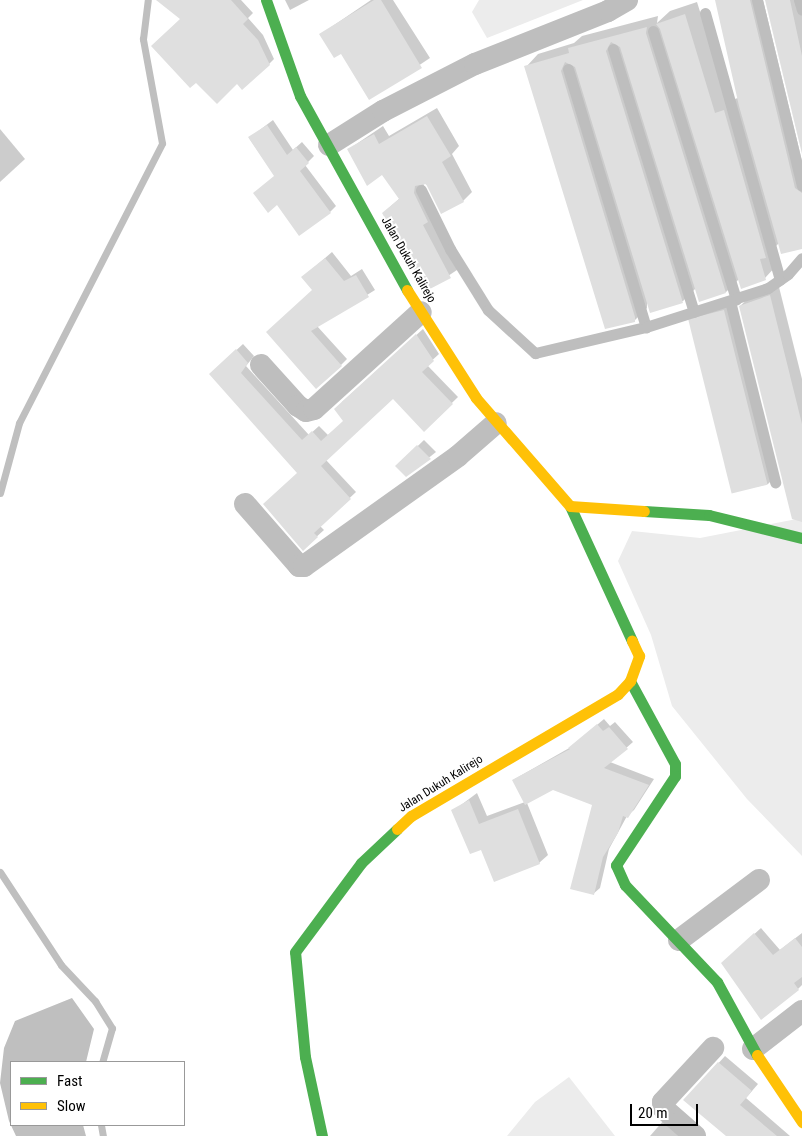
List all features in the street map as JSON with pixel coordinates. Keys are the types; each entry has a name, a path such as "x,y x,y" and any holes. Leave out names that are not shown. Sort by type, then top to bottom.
{"street":[{"name":"Jalan Dukuh Kalirejo","path":"266,0 300,96 422,312 476,398 570,506 639,656 630,681 618,694 410,816 361,862 295,952 305,1057 322,1136"},
{"path":"329,146 383,111 475,64 608,11 626,0"},
{"path":"261,365 298,406 306,410 314,408 422,312"},
{"path":"245,504 299,566 304,566 458,456 496,423"},
{"path":"570,506 709,515 802,538"},
{"path":"630,681 675,764 675,776 616,865 625,885 717,982 753,1049 802,1122"},
{"path":"679,940 759,880"},
{"path":"753,1049 802,1011"},
{"path":"695,1136 664,1109 663,1102 713,1048"}],"lane":[{"path":"757,0 802,186"},
{"path":"800,0 802,10"},
{"path":"705,13 780,280"},
{"path":"653,31 733,300 775,482"},
{"path":"613,49 694,312"},
{"path":"568,69 646,327"},
{"path":"421,190 450,249 488,310 534,353 646,327 768,288 780,280 802,258"}],"shaded area":[{"path":"479,0 583,0 487,38 472,12"},
{"path":"802,518 802,856 747,799 672,706 651,635 618,561 632,531 700,538"},
{"path":"72,998 94,1029 86,1061 10,1061 10,1123 0,1083 4,1048 15,1021"},
{"path":"569,1077 615,1136 507,1136 535,1102"},
{"path":"11,1126 83,1126 86,1136 16,1136"}],"building":[{"path":"156,0 231,0 248,19 243,24 258,40 270,65 242,90 237,84 217,104 196,83 190,88 151,46 180,19"},
{"path":"374,0 381,0 422,68 369,100 341,54 334,58 319,34"},
{"path":"715,0 750,0 795,188 802,193 802,249 781,254 739,106"},
{"path":"765,0 790,0 802,56 802,154"},
{"path":"685,14 715,113 724,110 766,258 760,259 766,280 741,289 660,29 656,24"},
{"path":"647,27 646,33 726,293 699,302 620,47 611,42 606,51 683,303 650,313 575,67 565,62 561,71 635,317 635,322 605,329 524,66 569,53 568,48"},
{"path":"427,116 451,156 442,162 464,202 441,214 426,184 415,186 414,193 428,222 423,225 451,278 426,291 382,213 399,199 382,175 367,186 347,149 374,134 379,144"},
{"path":"267,125 287,155 296,147 309,163 300,171 331,213 299,236 277,205 268,213 253,193 274,176 248,137"},
{"path":"325,258 344,281 356,275 369,297 311,331 342,366 316,389 266,332 312,290 301,277"},
{"path":"770,295 802,424 802,522 792,519 739,306"},
{"path":"724,310 768,485 732,494 688,319"},
{"path":"416,334 434,361 422,372 453,404 424,432 393,399 321,466 351,499 314,533 318,537 303,551 263,504 297,473 209,374 236,349 248,363 241,373 302,440 312,431 321,441 343,421 334,409"},
{"path":"417,445 431,459 406,477 395,466"},
{"path":"597,724 603,731 609,727 628,749 604,768 649,785 628,818 623,816 618,833 603,857 594,895 570,889 592,805 553,790 525,805 512,780 570,749 568,748"},
{"path":"469,800 479,824 518,809 540,864 494,882 481,850 470,854 451,810"},
{"path":"754,933 773,955 795,938 802,947 802,977 794,983 799,990 761,1020 721,963"},
{"path":"718,1062 752,1091 740,1105 777,1136 726,1136 683,1100"}],"waterway":[{"path":"0,493 19,423 162,143 143,39 148,0"},
{"path":"0,872 61,965 95,1001 112,1028 102,1061"},
{"path":"101,1126 103,1136"}],"traffic: fast":[{"path":"266,0 300,96 407,290"},
{"path":"570,506 632,641"},
{"path":"644,511 709,515 802,538"},
{"path":"630,681 675,764 675,776 616,865 625,885 717,982 757,1055"},
{"path":"322,1136 305,1057 295,952 361,863 397,829"}],"traffic: slow":[{"path":"407,290 476,398 570,506 644,511"},
{"path":"397,829 411,816 618,694 630,681 639,656 632,641"},
{"path":"757,1055 802,1122"}]}
